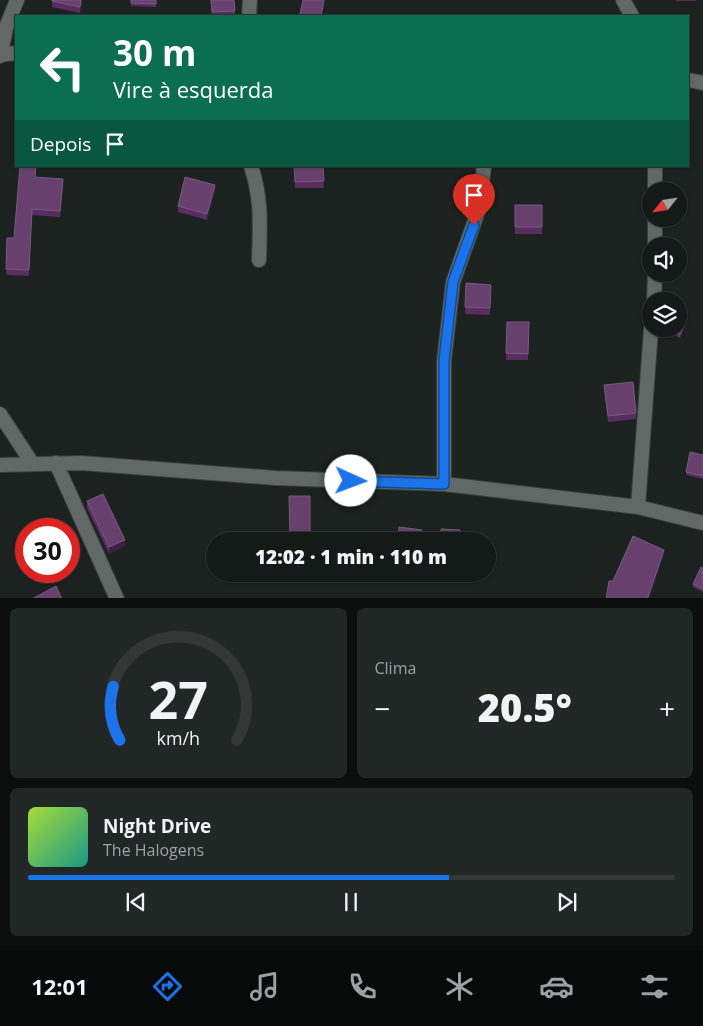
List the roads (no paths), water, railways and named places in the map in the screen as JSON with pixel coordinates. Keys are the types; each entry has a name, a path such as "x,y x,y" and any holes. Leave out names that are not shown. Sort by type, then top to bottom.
{"street":[{"path":"15,53 0,55 7,25 17,0"},
{"path":"249,15 250,0"},
{"path":"623,0 631,15"},
{"path":"689,80 703,82"},
{"path":"251,167 261,210 259,260"},
{"path":"444,484 444,361 453,282 480,209 484,167"},
{"path":"655,167 655,182"},
{"path":"638,507 651,337"},
{"path":"0,414 32,463"},
{"path":"56,463 117,598"},
{"path":"0,465 81,463 276,478 444,484 638,507 703,523"}]}
